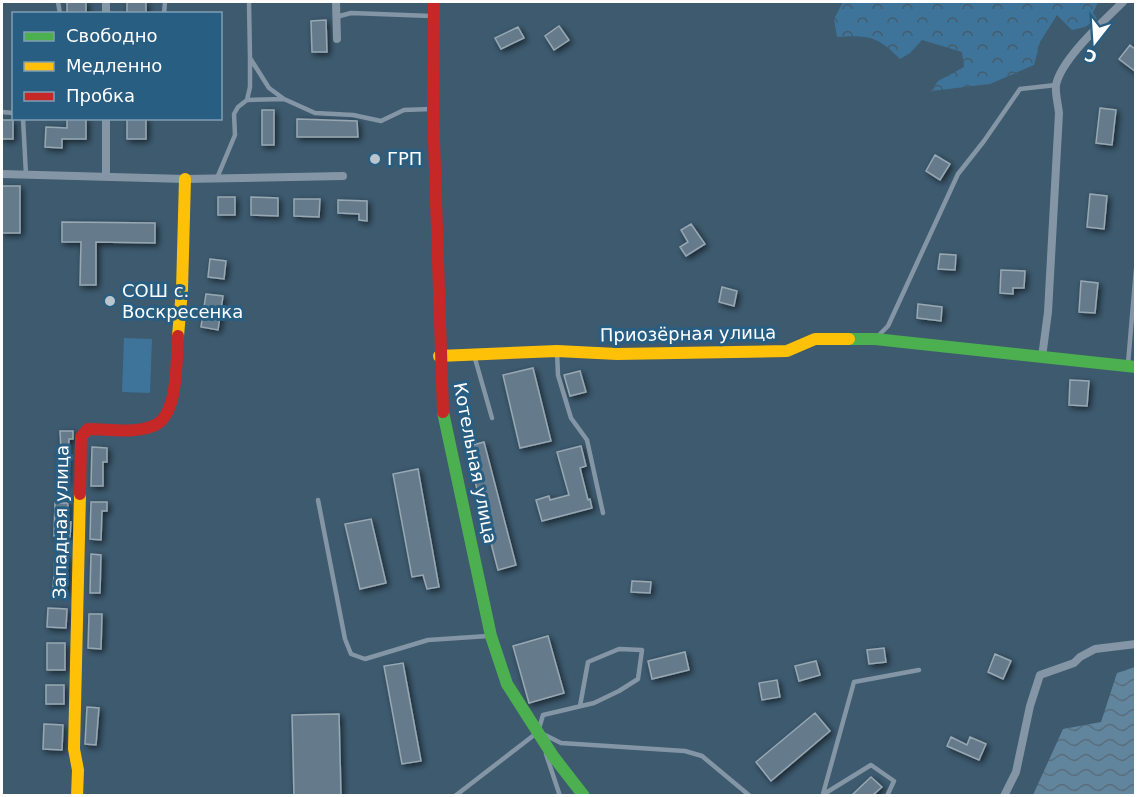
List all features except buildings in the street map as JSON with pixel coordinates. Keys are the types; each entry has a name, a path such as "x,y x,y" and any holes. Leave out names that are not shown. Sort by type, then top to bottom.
{"street":[{"path":"336,2 337,39"},
{"name":"Котельная улица","path":"434,2 433,109 442,406 491,636 507,684 553,756 584,795"},
{"path":"1042,357 1048,312 1059,112 1056,85 1062,70 1075,52 1123,2"},
{"path":"106,120 106,176"},
{"path":"2,174 185,179 343,176"},
{"name":"Западная улица","path":"77,795 78,770 74,748 81,437 88,429 141,429 156,426 166,416 172,400 182,290 185,179"},
{"name":"Приозёрная улица","path":"439,356 556,351 617,354 788,351 814,339 875,339 1132,367"},
{"path":"1004,795 1016,772 1030,706 1040,675 1074,663 1095,649 1136,644"}],"lane":[{"path":"247,100 250,87 249,2"},
{"path":"336,17 351,14 434,16"},
{"path":"250,58 269,88 284,99 315,113 353,115 381,121 404,110 433,109"},
{"path":"875,339 888,326 958,174 1020,89 1056,85"},
{"path":"217,178 235,135 234,114 238,107 247,100 284,99"},
{"path":"23,120 26,175"},
{"path":"1132,367 1136,269"},
{"path":"556,351 558,375 571,418 587,440 603,513"},
{"path":"474,355 492,418"},
{"path":"318,500 345,639 351,654 365,659 428,640 491,636"},
{"path":"560,795 538,732 543,715 594,703 638,679 642,650 619,649 588,662 580,706"},
{"path":"823,795 854,682 919,670"},
{"path":"456,795 538,732"},
{"path":"538,732 561,743 685,751 702,756 750,795"},
{"path":"823,795 871,765 894,781 887,795"}],"green space":[{"path":"843,2 1098,2 1093,13 1097,19 1085,27 1072,30 1057,15 1040,42 1034,65 990,84 931,91 938,81 964,67 962,52 922,40 910,53 900,59 878,41 856,36 837,37 834,19"},
{"path":"124,338 152,339 150,393 122,392"}],"water":[{"path":"1135,667 1135,795 1033,795 1063,729 1101,722 1117,673"}],"traffic: fast":[{"path":"849,339 875,339 1136,367"},
{"path":"443,412 491,636 507,684 553,756 584,796"}],"traffic: slow":[{"path":"178,336 182,290 185,179"},
{"path":"439,356 557,351 617,354 787,351 815,339 849,339"},
{"path":"77,796 78,770 74,749 80,494"}],"traffic: jam":[{"path":"434,2 433,109 443,412"},
{"path":"80,494 81,437 88,429 145,428 161,421 168,412 176,373 178,336"}],"place":[{"name":"ГРП","path":"375,159"},
{"name":"СОШ с. Воскресенка","path":"110,301"}]}
